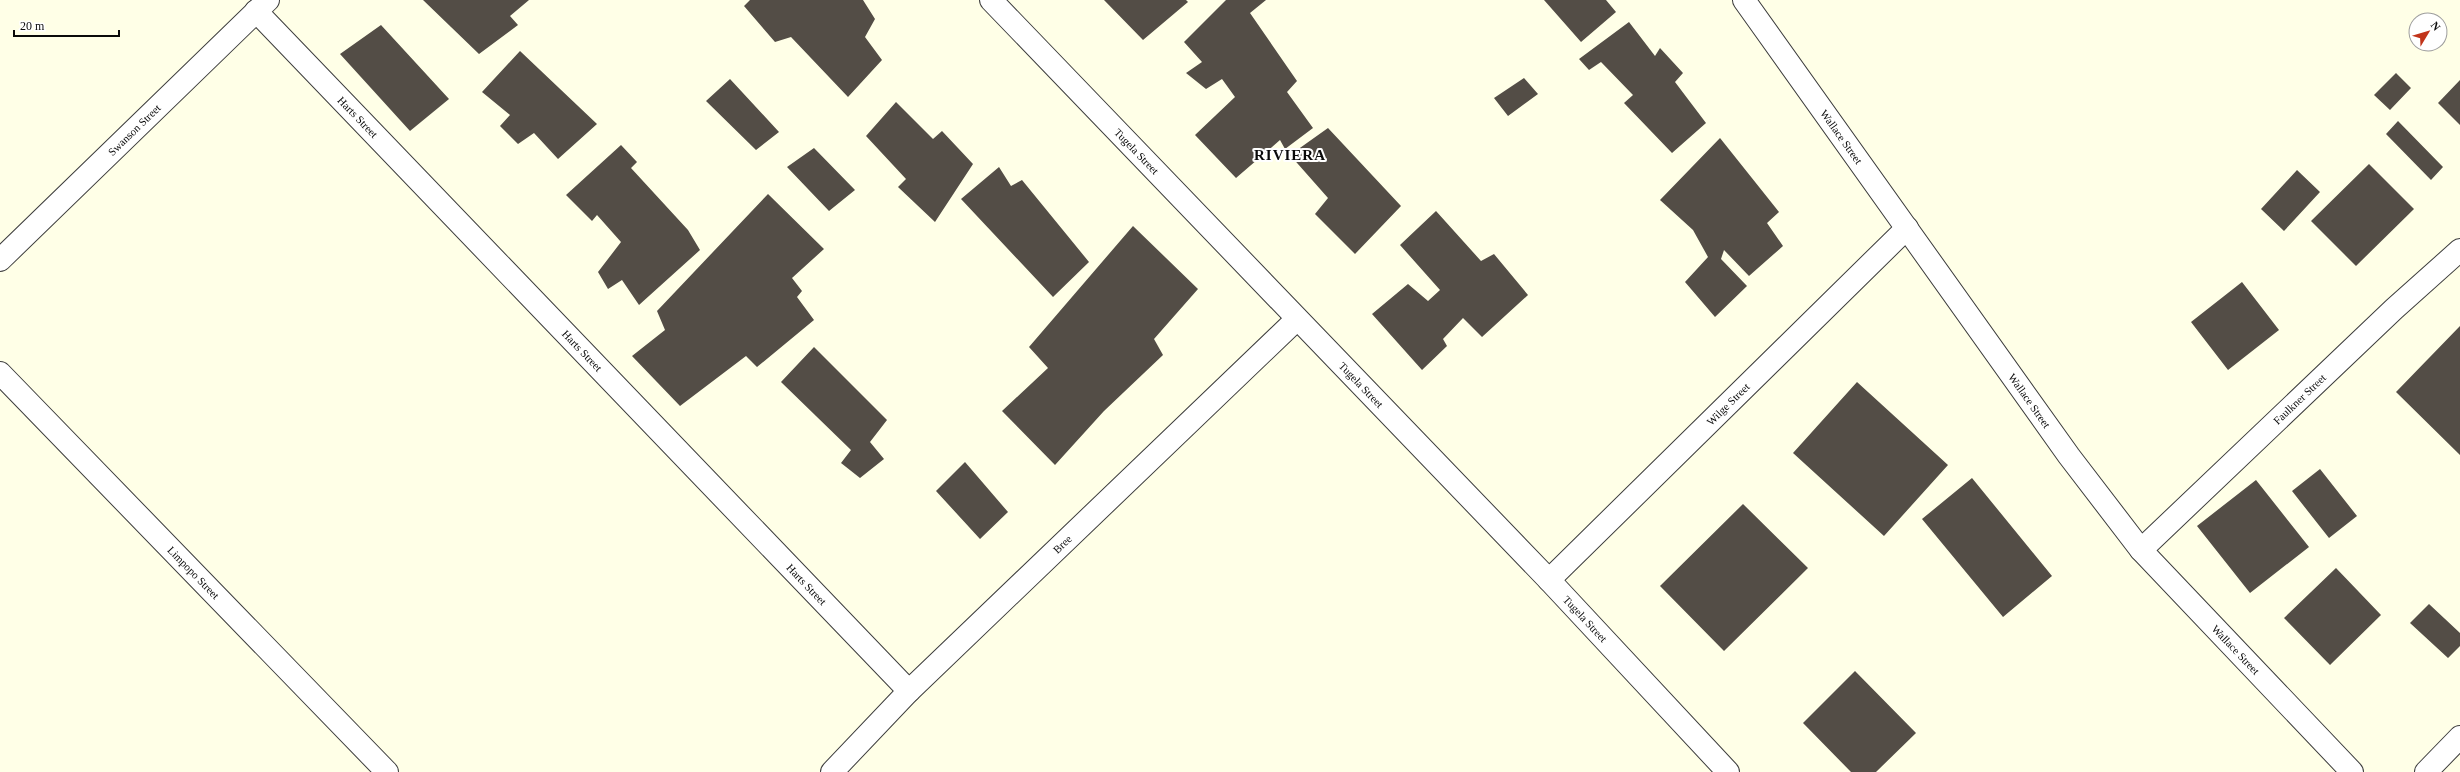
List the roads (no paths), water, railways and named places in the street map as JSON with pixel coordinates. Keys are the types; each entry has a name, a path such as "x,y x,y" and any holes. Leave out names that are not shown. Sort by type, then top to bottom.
{"street":[{"name":"Tugela Street","path":"991,0 1297,320 1549,580 1728,772"},
{"name":"Wallace Street","path":"1744,0 2069,456 2141,550 2352,772"},
{"name":"Swanson Street","path":"0,260 262,6"},
{"name":"Harts Street","path":"262,6 909,691"},
{"name":"Wilge Street","path":"1549,580 1907,228"},
{"name":"Faulkner Street","path":"2141,550 2394,309 2460,250"},
{"name":"Bree","path":"832,772 909,691 1297,320"},
{"name":"Limpopo Street","path":"0,373 387,772"},
{"path":"2426,772 2460,737"}],"district":[{"name":"RIVIERA","path":"1290,155"}]}
